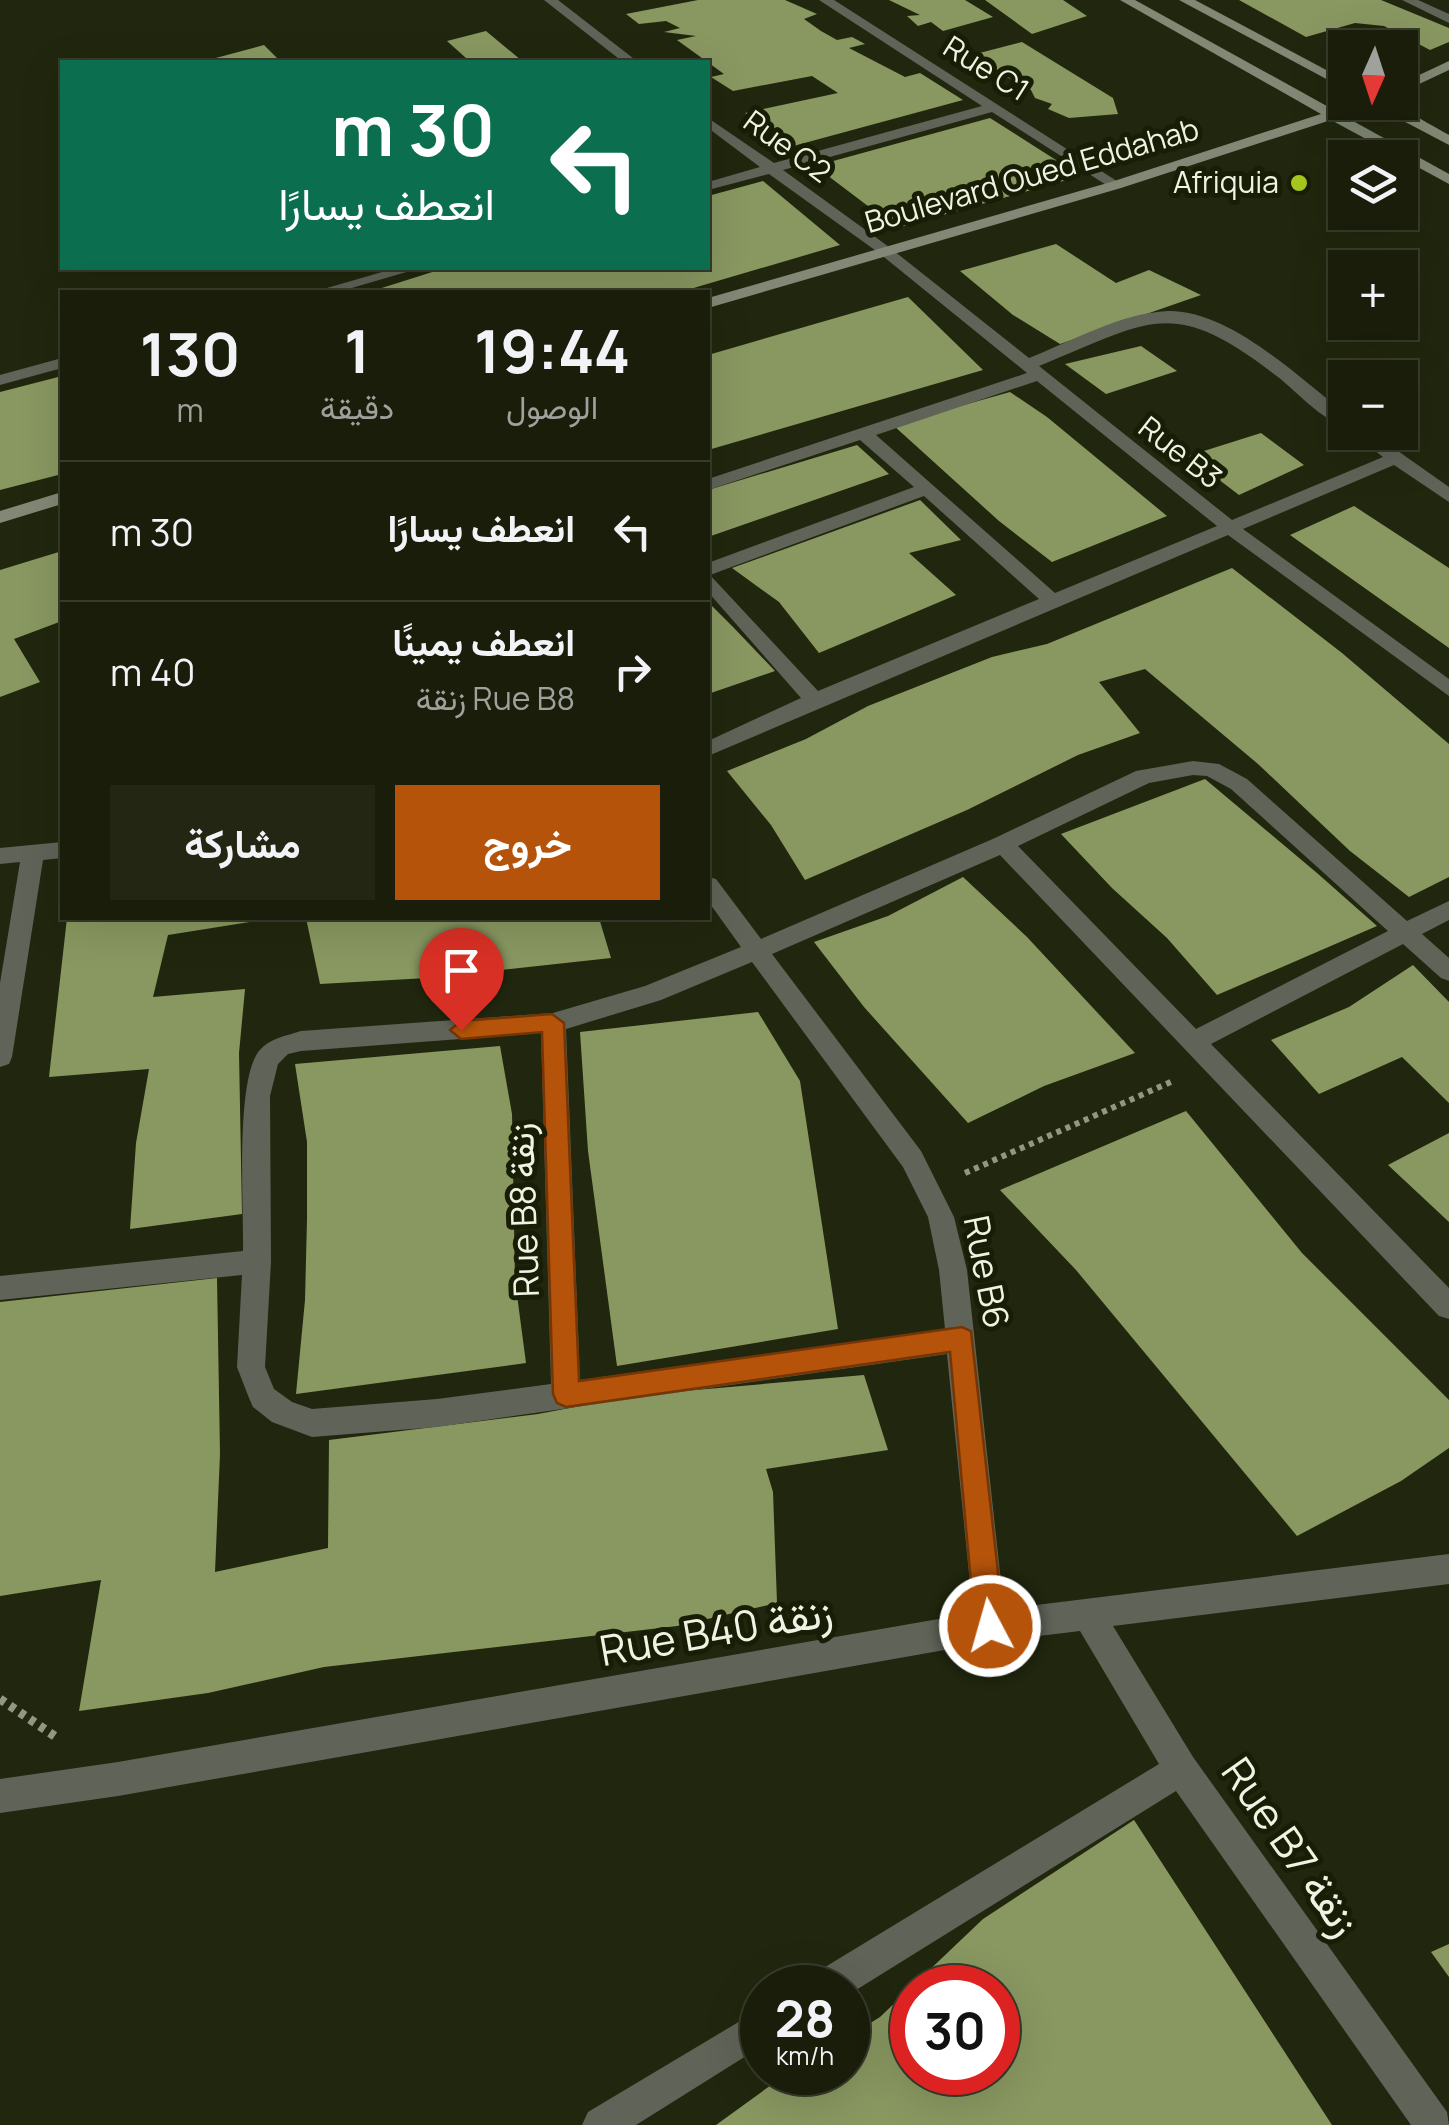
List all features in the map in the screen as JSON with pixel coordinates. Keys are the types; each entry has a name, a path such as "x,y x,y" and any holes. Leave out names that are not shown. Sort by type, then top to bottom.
{"street":[{"path":"550,0 628,60"},
{"name":"Rue C1","path":"826,0 1116,186"},
{"path":"1126,0 1328,113"},
{"path":"1185,0 1328,76"},
{"path":"1408,0 1449,19"},
{"path":"1418,81 1449,65"},
{"path":"710,185 994,107"},
{"name":"Boulevard Oued Eddahab","path":"710,303 1116,186 1328,118"},
{"path":"1341,120 1449,180"},
{"path":"1410,120 1449,141"},
{"name":"Rue C2","path":"710,124 768,170 884,250"},
{"name":"Rue B3","path":"884,250 1232,529 1449,689"},
{"path":"329,290 404,270"},
{"path":"710,484 863,433 1031,370 1154,318 1196,318 1222,330 1328,409"},
{"path":"0,380 60,364"},
{"path":"863,433 1052,600"},
{"path":"1383,450 1449,496"},
{"path":"710,747 1394,458"},
{"path":"710,569 924,490"},
{"path":"0,517 60,499"},
{"path":"710,584 814,700"},
{"path":"962,1339 437,1414 312,1423 282,1412 263,1398 252,1366 258,1262 257,1096 266,1059 280,1047 301,1041 552,1023 652,993 1003,844 1144,776 1193,768 1211,769 1239,784 1449,972"},
{"path":"1003,844 1449,1307"},
{"path":"0,856 60,850"},
{"path":"0,1056 33,852"},
{"name":"Rue B6","path":"710,888 912,1159 940,1217 953,1270 962,1339 990,1626"},
{"path":"1195,1041 1449,910"},
{"name":"Rue B8 زنقة","path":"552,1023 566,1394"},
{"path":"0,1288 258,1262"},
{"name":"Rue B40 زنقة","path":"0,1796 118,1779 990,1626 1449,1569"},
{"name":"Rue B7 زنقة","path":"1087,1613 1181,1769 1434,2125"},
{"path":"862,1965 1181,1769"},
{"path":"601,2125 740,2040"}],"path":[{"path":"926,1190 1216,1063"}],"building":[{"path":"698,0 785,0 817,14 804,19 837,40 852,37 865,44 849,48 905,77 920,73 963,100 786,148 745,113 838,93 812,76 733,91 711,77 724,74 710,60 677,40 696,36 664,32 680,28 666,21 639,24 626,14"},
{"path":"889,0 965,0 993,17 943,31 931,22 918,26 907,16 920,15"},
{"path":"985,0 1063,0 1087,16 1032,34"},
{"path":"1239,0 1381,0 1449,28 1449,42 1430,50 1418,44 1418,30 1392,30 1384,26 1355,23 1306,37"},
{"path":"486,31 521,60 458,60 466,58 447,41"},
{"path":"1022,42 1113,98 1118,114 1069,118 1048,109 1052,104 1035,98 1031,90 968,56"},
{"path":"264,45 279,60 213,60"},
{"path":"990,118 1081,176 897,228 815,166"},
{"path":"763,181 840,245 687,290 375,290 439,270 710,270 710,195"},
{"path":"1056,244 1116,283 1149,270 1201,295 1060,344 1013,315 960,271"},
{"path":"908,297 983,370 710,449 710,354"},
{"path":"1141,346 1177,371 1106,394 1065,364"},
{"path":"60,377 60,475 0,490 0,392"},
{"path":"1010,392 1047,417 1167,516 1052,562 999,521 893,425"},
{"path":"1261,433 1304,465 1239,495 1188,456"},
{"path":"857,445 889,474 710,536 710,489"},
{"path":"920,500 961,540 909,553 956,595 819,653 779,602 732,568"},
{"path":"1354,506 1449,568 1449,648 1290,535"},
{"path":"60,552 60,622 14,639 40,682 0,697 0,570"},
{"path":"1232,568 1342,653 1449,744 1449,877 1409,897 1350,851 1258,764 1145,669 1099,682 1140,733 1078,755 967,810 805,880 771,825 727,771 806,739 868,706 992,657 1047,644"},
{"path":"710,604 734,628 775,671 710,693"},
{"path":"1205,779 1377,926 1217,995 1167,938 1061,834"},
{"path":"963,877 1027,937 1135,1053 1044,1086 968,1123 864,1007 814,942 888,916"},
{"path":"67,920 262,920 168,935 153,997 245,989 239,1053 242,1214 130,1229 136,1143 149,1069 49,1077"},
{"path":"306,920 600,920 611,958 427,978 320,984"},
{"path":"1413,965 1449,1002 1449,1103 1402,1057 1319,1094 1271,1040 1349,1007"},
{"path":"758,1012 800,1081 838,1329 617,1366 588,1151 580,1032"},
{"path":"500,1046 512,1114 515,1280 526,1363 296,1394 305,1300 307,1142 295,1064"},
{"path":"1186,1111 1302,1253 1449,1400 1449,1448 1401,1481 1297,1536 1076,1270 1000,1190"},
{"path":"1449,1133 1449,1222 1388,1165"},
{"path":"217,1278 220,1454 215,1572 328,1548 329,1440 538,1414 639,1395 864,1375 888,1450 766,1469 773,1492 777,1603 677,1626 324,1667 208,1693 79,1711 101,1580 0,1596 0,1302"},
{"path":"1134,1820 1332,2125 716,2125 757,2095 870,2095 870,2023 890,2007 890,2095 1020,2095 1020,1965 935,1965 983,1919"},
{"path":"1449,1944 1449,1977 1431,1952"}],"place":[{"name":"Afriquia","path":"1299,183"}],"route":[{"path":"461,1030 552,1023 566,1394 962,1339 990,1626"}]}
